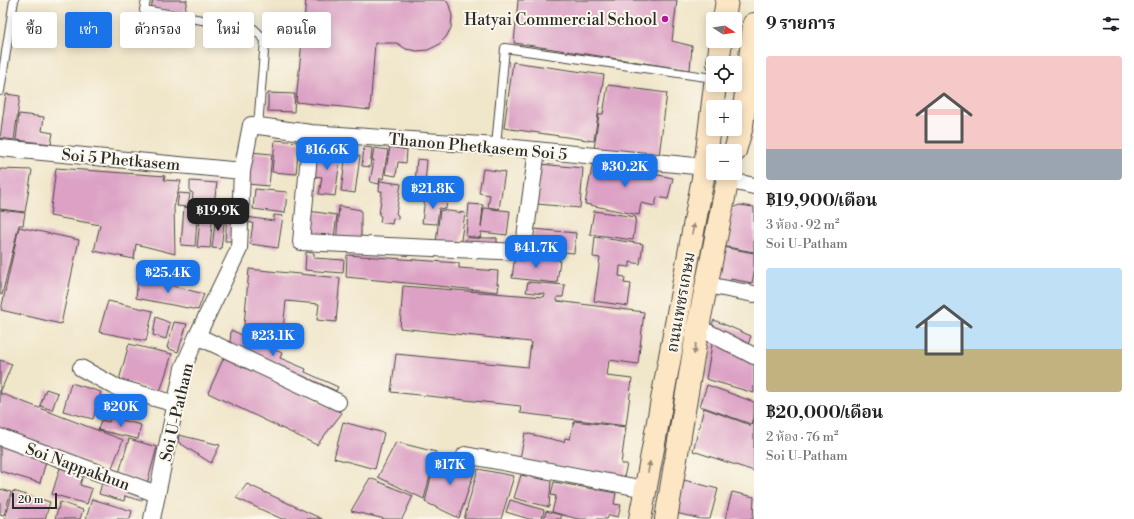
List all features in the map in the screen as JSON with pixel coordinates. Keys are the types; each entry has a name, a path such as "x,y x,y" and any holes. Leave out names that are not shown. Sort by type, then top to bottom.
{"main road":[{"path":"725,12 727,0"},
{"path":"737,144 742,126 754,24"},
{"name":"ถนนเพชรเกษม","path":"640,519 705,167 714,92"},
{"name":"ถนนเพชรเกษม","path":"666,519 698,327 727,180"}],"street":[{"path":"242,171 251,125 258,126"},
{"name":"Thanon Phetkasem Soi 5","path":"258,126 311,133 496,146 705,167"},
{"path":"311,133 301,242 522,252 537,150"},
{"name":"Soi 5 Phetkasem","path":"0,148 242,171"},
{"name":"Soi U-Patham","path":"152,519 183,368 239,249 242,171"},
{"path":"738,180 754,186"},
{"path":"707,285 754,294"},
{"path":"698,327 754,356"},
{"path":"197,336 338,402"},
{"path":"81,368 116,387 176,404"},
{"name":"Soi Nappakhun","path":"0,438 157,494"},
{"path":"465,455 645,489"}],"lane":[{"path":"0,90 14,0"},
{"path":"146,0 144,10 254,28 265,40 258,126"},
{"path":"496,146 505,48 706,77"}],"building":[{"path":"153,0 187,0 184,12 173,12 151,8"},
{"path":"306,0 446,0 452,16 451,28 446,37 438,45 428,50 417,51 406,49 397,43 375,43 370,110 296,102 301,48 331,48 331,12 305,12"},
{"path":"518,0 677,0 672,41 692,46 690,70 514,43"},
{"path":"513,62 604,75 594,141 504,128"},
{"path":"608,85 667,93 659,156 594,149 599,114 603,114"},
{"path":"268,93 295,94 294,112 268,111"},
{"path":"6,94 20,96 14,140 0,138"},
{"path":"19,114 44,117 42,131 53,133 51,144 16,140"},
{"path":"275,140 299,142 296,174 272,172"},
{"path":"364,147 372,148 370,167 362,166"},
{"path":"390,147 407,150 406,163 398,162 396,176 385,174"},
{"path":"374,148 388,150 383,179 380,178 379,184 370,182 374,160 372,160"},
{"path":"329,151 341,153 335,196 319,194 322,177 311,176 314,152 328,154 328,161"},
{"path":"250,152 272,154 269,186 247,184"},
{"path":"346,154 360,156 355,193 341,191"},
{"path":"417,159 427,160 424,197 414,196"},
{"path":"593,162 673,178 668,199 657,197 655,206 641,203 639,215 585,204"},
{"path":"540,164 583,168 580,208 537,204"},
{"path":"56,168 165,176 164,180 181,181 174,207 175,254 136,244 134,259 94,251 100,225 50,216"},
{"path":"0,169 32,170 25,212 0,209"},
{"path":"483,169 505,172 499,209 488,207 490,195 479,193"},
{"path":"190,181 217,183 213,209 209,209 209,211 201,210 201,204 192,203 193,193 190,192"},
{"path":"380,181 401,184 396,214 398,215 398,219 393,218 392,224 380,222 381,216 379,215 382,191 379,191"},
{"path":"255,189 287,192 285,213 253,209"},
{"path":"179,193 190,194 188,207 177,206"},
{"path":"425,197 447,199 446,209 439,208 437,224 422,223"},
{"path":"469,204 483,205 481,227 484,208 510,211 507,235 481,232 480,238 466,236"},
{"path":"739,205 754,207 754,252 722,246 731,209"},
{"path":"339,206 361,210 361,248 336,244"},
{"path":"184,207 198,209 195,246 181,245"},
{"path":"0,210 25,213 23,225 19,225 2,295 0,294"},
{"path":"440,210 465,213 460,246 436,242"},
{"path":"201,211 213,212 210,248 197,247"},
{"path":"308,211 337,215 334,238 305,234"},
{"path":"594,211 636,217 633,240 590,234"},
{"path":"216,214 225,215 221,249 212,248"},
{"path":"227,215 237,217 234,241 225,241"},
{"path":"274,215 283,216 278,248 250,244 253,223 246,222 246,217 274,221"},
{"path":"19,227 79,240 61,324 1,310"},
{"path":"534,229 576,233 574,253 532,249"},
{"path":"595,237 643,244 640,264 630,262 630,267 620,266 619,276 625,277 624,283 631,284 628,306 594,301 600,258 593,257"},
{"path":"466,238 497,238 497,247 466,246"},
{"path":"722,247 754,253 754,273 752,283 731,279 730,283 716,280"},
{"path":"306,252 314,253 314,258 344,260 343,273 305,270"},
{"path":"347,255 459,263 459,268 498,271 498,292 346,277"},
{"path":"515,255 560,260 557,283 512,278"},
{"path":"249,269 340,278 336,322 317,320 319,304 286,301 283,329 244,325"},
{"path":"138,277 204,294 198,310 136,298"},
{"path":"528,282 565,285 563,297 557,297 557,301 644,312 638,364 609,360 607,376 632,379 626,426 520,413 521,406 391,392 396,354 528,367 531,342 400,328 403,286 544,297 545,294 526,292"},
{"path":"108,301 153,311 146,341 99,332"},
{"path":"156,317 170,323 166,339 153,335"},
{"path":"714,320 751,336 747,347 709,330"},
{"path":"174,322 187,324 178,352 167,348"},
{"path":"231,330 282,353 280,358 306,369 305,372 338,387 336,391 230,343"},
{"path":"713,339 754,359 754,393 706,379"},
{"path":"129,344 172,354 160,392 119,380"},
{"path":"225,355 342,413 317,445 208,393"},
{"path":"0,360 12,364 0,393"},
{"path":"71,383 101,392 93,419 63,411"},
{"path":"707,385 754,402 754,414 751,424 700,406"},
{"path":"46,389 58,393 52,410 40,406"},
{"path":"0,393 123,440 111,470 0,432"},
{"path":"704,408 750,425 750,427 754,417 754,471 693,451"},
{"path":"110,417 141,425 138,439 98,430 101,420 109,422"},
{"path":"574,421 626,427 621,464 627,464 624,477 520,459 525,433 564,442 565,438 570,439"},
{"path":"343,422 384,433 375,469 334,458"},
{"path":"179,435 220,445 211,463 178,442"},
{"path":"129,439 157,447 147,484 119,473"},
{"path":"0,441 47,458 40,483 0,471"},
{"path":"396,442 436,452 424,499 378,477"},
{"path":"436,457 476,467 459,518 425,502"},
{"path":"60,468 83,475 80,485 92,489 87,504 52,494"},
{"path":"478,469 514,476 501,519 464,519"},
{"path":"521,475 551,481 549,507 514,498"},
{"path":"370,478 413,496 402,519 385,519 351,511"},
{"path":"684,480 718,489 710,519 701,519 676,513"},
{"path":"554,482 616,493 614,504 621,505 618,517 609,515 607,519 578,519 552,512 556,496 551,495"},
{"path":"102,483 143,495 142,501 125,496 124,501 99,494"},
{"path":"247,484 322,519 282,519 236,498"},
{"path":"0,489 11,492 4,515 0,514"},
{"path":"13,491 50,502 45,519 5,519"},
{"path":"732,492 754,497 753,519 725,519"},
{"path":"92,499 132,511 130,519 86,519"},
{"path":"510,500 544,510 542,519 529,519 506,512"},
{"path":"60,502 83,510 80,519 55,519"},
{"path":"546,511 561,515 561,519 544,519"}],"place":[{"name":"Hatyai Commercial School","path":"665,19"}]}
